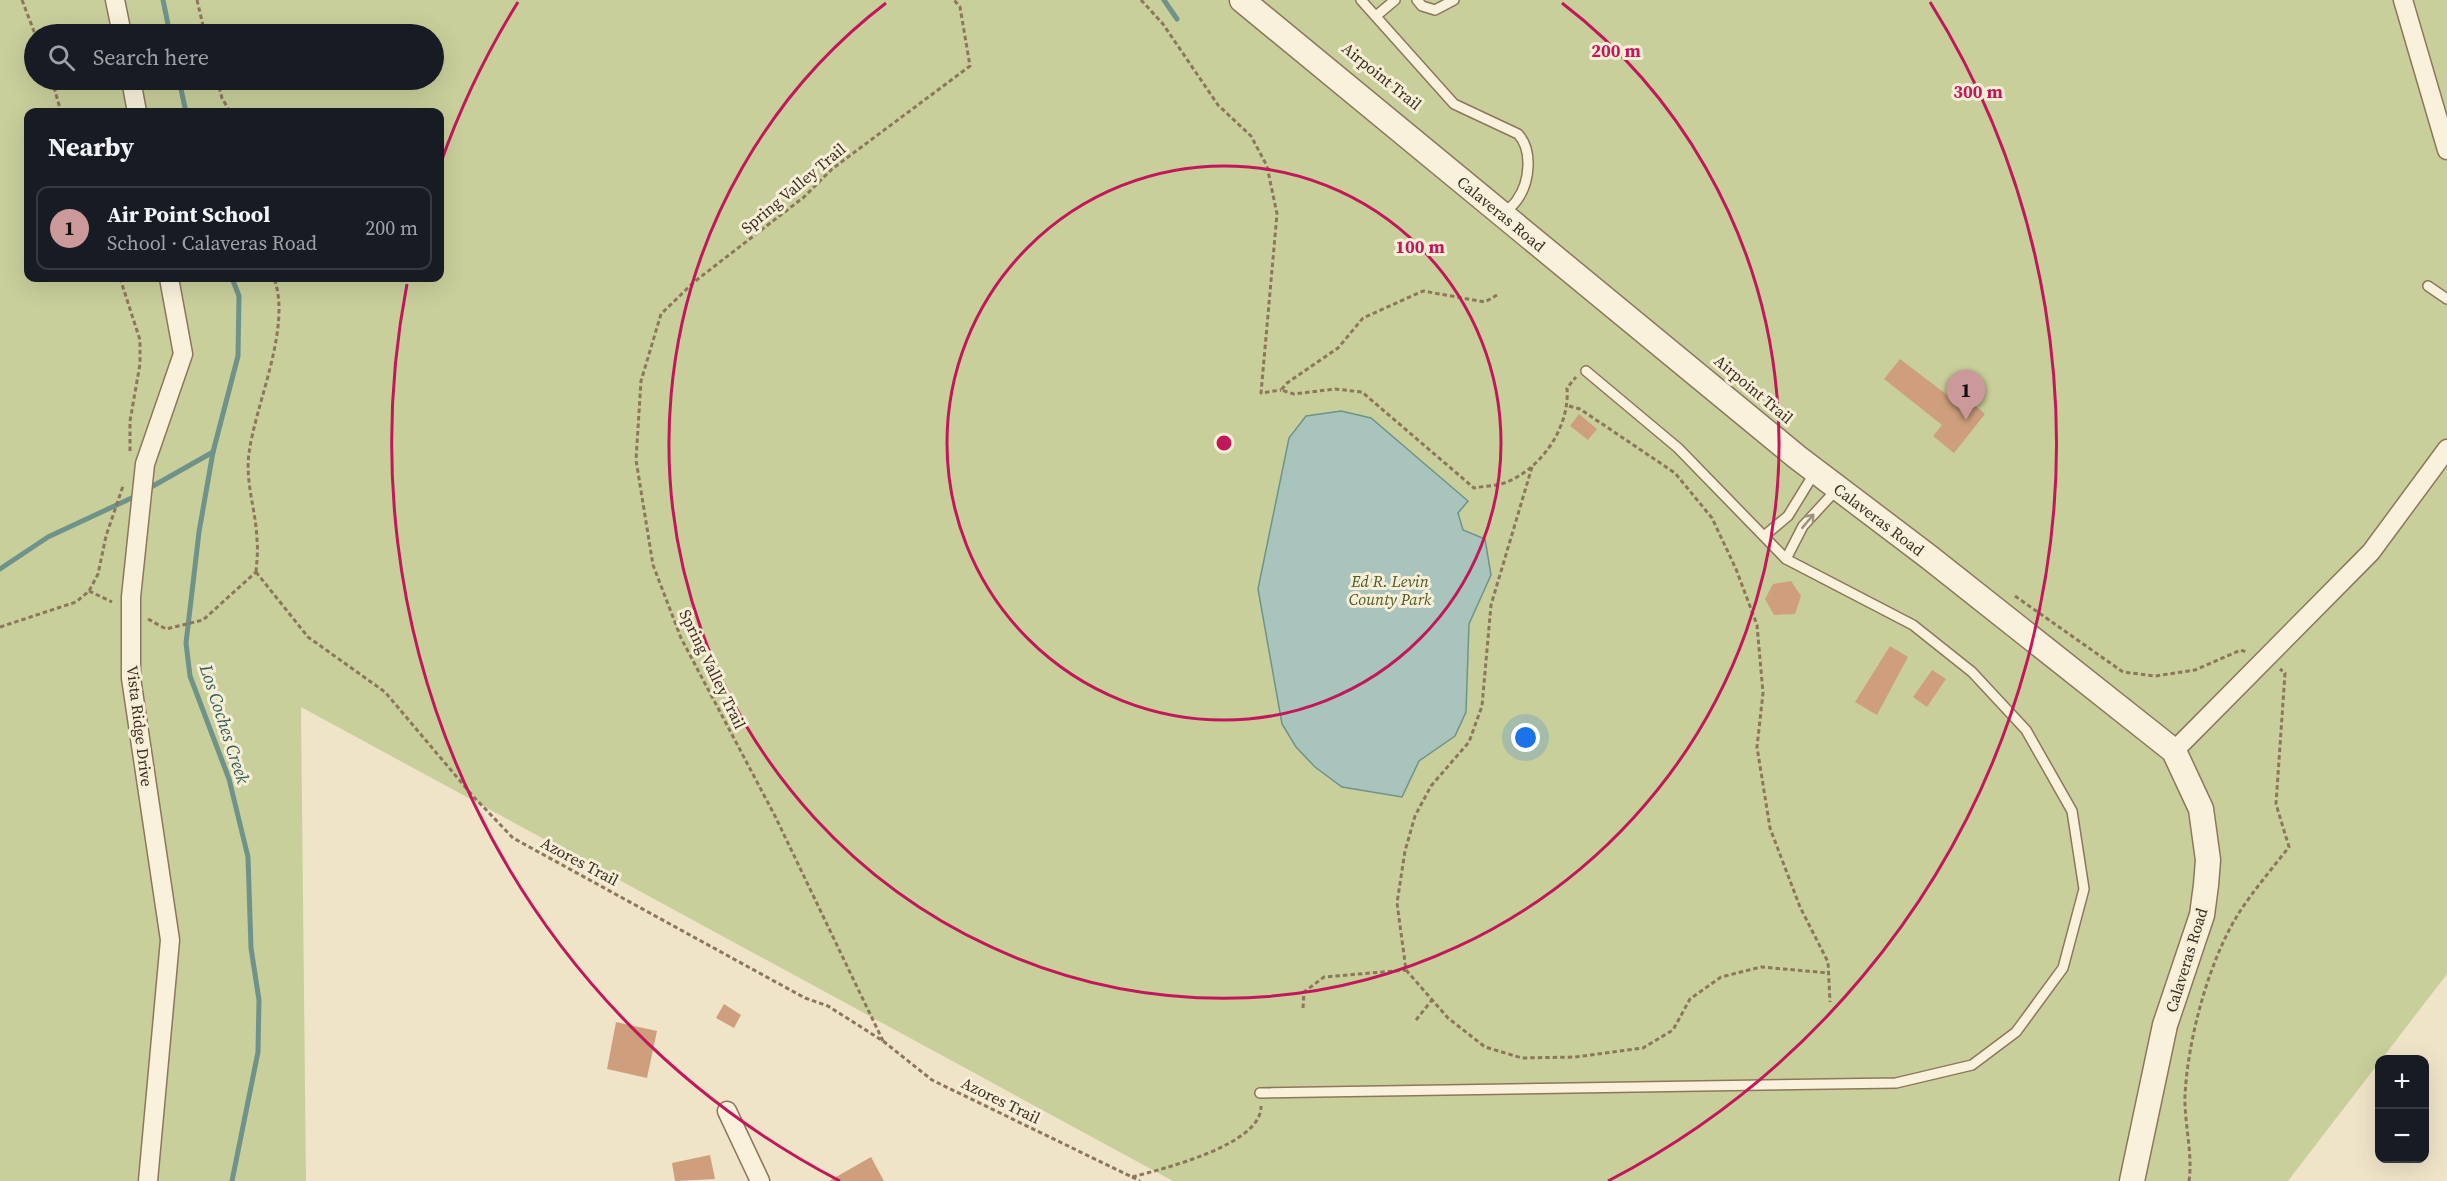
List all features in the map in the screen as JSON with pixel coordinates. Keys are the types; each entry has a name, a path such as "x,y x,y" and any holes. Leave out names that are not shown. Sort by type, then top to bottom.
{"street":[{"path":"115,0 120,24"},
{"name":"Calaveras Road","path":"1242,0 1815,472 1929,557 2174,751 2201,808 2207,850 2206,885 2202,915 2165,1025 2132,1181"},
{"path":"2403,0 2447,150"},
{"path":"132,90 136,108"},
{"name":"Vista Ridge Drive","path":"148,1181 170,940 131,678 131,611 145,464 183,354 170,282"},
{"path":"2174,751 2371,552 2447,449"},
{"path":"726,1112 760,1181"}],"lane":[{"path":"1361,0 1454,104 1518,134 1525,142 1529,151 1528,167 1518,200 1503,214"},
{"path":"1376,16 1395,0"},
{"path":"1417,0 1422,6 1435,10 1454,0"},
{"path":"2428,286 2447,299"},
{"path":"1260,1093 1896,1083 1972,1065 2016,1032 2063,968 2084,889 2072,812 2026,730 1972,672 1913,625 1786,559 1678,448 1582,373"},
{"path":"1764,536 1788,516 1815,472"},
{"path":"1786,559 1803,526 1837,488"}],"path":[{"path":"22,0 31,24"},
{"path":"197,0 203,24"},
{"name":"Spring Valley Trail","path":"883,1041 775,816 681,638 653,565 636,460 641,381 661,314 694,282 804,197 832,169 970,66 960,7 954,0"},
{"path":"1141,0 1162,24 1218,105 1251,136 1267,166 1277,214 1261,393 1281,390 1294,394 1335,388 1362,392 1474,489 1506,482 1532,467 1555,439 1569,406 1567,388 1582,373"},
{"path":"55,90 60,108"},
{"path":"220,90 228,108"},
{"path":"121,282 140,340 140,364 129,421 130,454"},
{"path":"89,591 166,629 203,620 256,572 258,539 248,480 249,454 277,332 278,290 275,282"},
{"path":"1281,390 1287,383 1338,348 1363,318 1423,291 1485,302 1497,295"},
{"path":"1569,406 1580,409 1675,472 1712,518 1736,569 1756,625 1763,693 1757,747 1770,828 1800,907 1828,962 1830,1002"},
{"path":"1532,467 1491,605 1482,706 1469,742 1431,786 1415,816 1405,851 1397,903 1406,970 1448,1018 1485,1047 1522,1058 1575,1057 1643,1048 1673,1030 1690,999 1721,977 1761,967 1829,973"},
{"path":"0,627 76,602 89,591 98,574 106,536 123,485"},
{"name":"Azores Trail","path":"256,572 308,637 385,692 472,795 513,838 805,998 828,1006 883,1041 932,1080 1140,1181"},
{"path":"2007,590 2122,672 2155,676 2195,670 2241,650 2267,657 2285,673 2276,804 2289,847 2256,888 2236,918 2220,948 2209,980 2195,1034 2186,1086 2189,1181"},
{"path":"1303,1008 1304,992 1324,977 1406,970"},
{"path":"1416,1020 1432,1000"},
{"path":"1132,1177 1189,1162 1240,1136 1254,1125 1261,1114 1260,1093"}],"green space":[{"name":"Ed R. Levin County Park","path":"0,0 2447,0 2447,974 2385,1055 2375,1055 2375,1068 2288,1181 1173,1181 301,707 306,1181 0,1181"}],"water":[{"path":"1341,411 1371,418 1468,501 1458,513 1463,530 1485,539 1491,575 1469,624 1466,712 1455,736 1419,761 1402,797 1342,787 1315,767 1296,747 1282,724 1258,589 1289,438 1306,416"}],"building":[{"path":"1900,359 1959,404 1965,397 1985,414 1954,453 1933,436 1942,425 1884,379"},
{"path":"1579,414 1597,429 1588,440 1570,426"},
{"path":"1791,581 1801,596 1795,614 1774,615 1765,599 1773,584"},
{"path":"1890,646 1908,657 1877,715 1855,702"},
{"path":"1932,670 1946,679 1927,707 1913,697"},
{"path":"724,1004 741,1015 734,1028 716,1018"},
{"path":"616,1022 657,1031 647,1078 607,1069"},
{"path":"710,1155 715,1179 675,1181 672,1163"},
{"path":"871,1157 884,1181 829,1181"}],"waterway":[{"name":"Los Coches Creek","path":"163,0 168,24"},
{"path":"1164,0 1177,19"},
{"name":"Los Coches Creek","path":"181,90 185,108"},
{"name":"Los Coches Creek","path":"232,1181 258,1052 259,1000 251,948 248,857 229,779 190,676 186,643 199,532 213,452 238,356 239,296 234,282"},
{"path":"146,490 213,452"},
{"path":"0,569 48,537 138,495"}],"place":[{"name":"Air Point School","path":"1966,420"}]}
